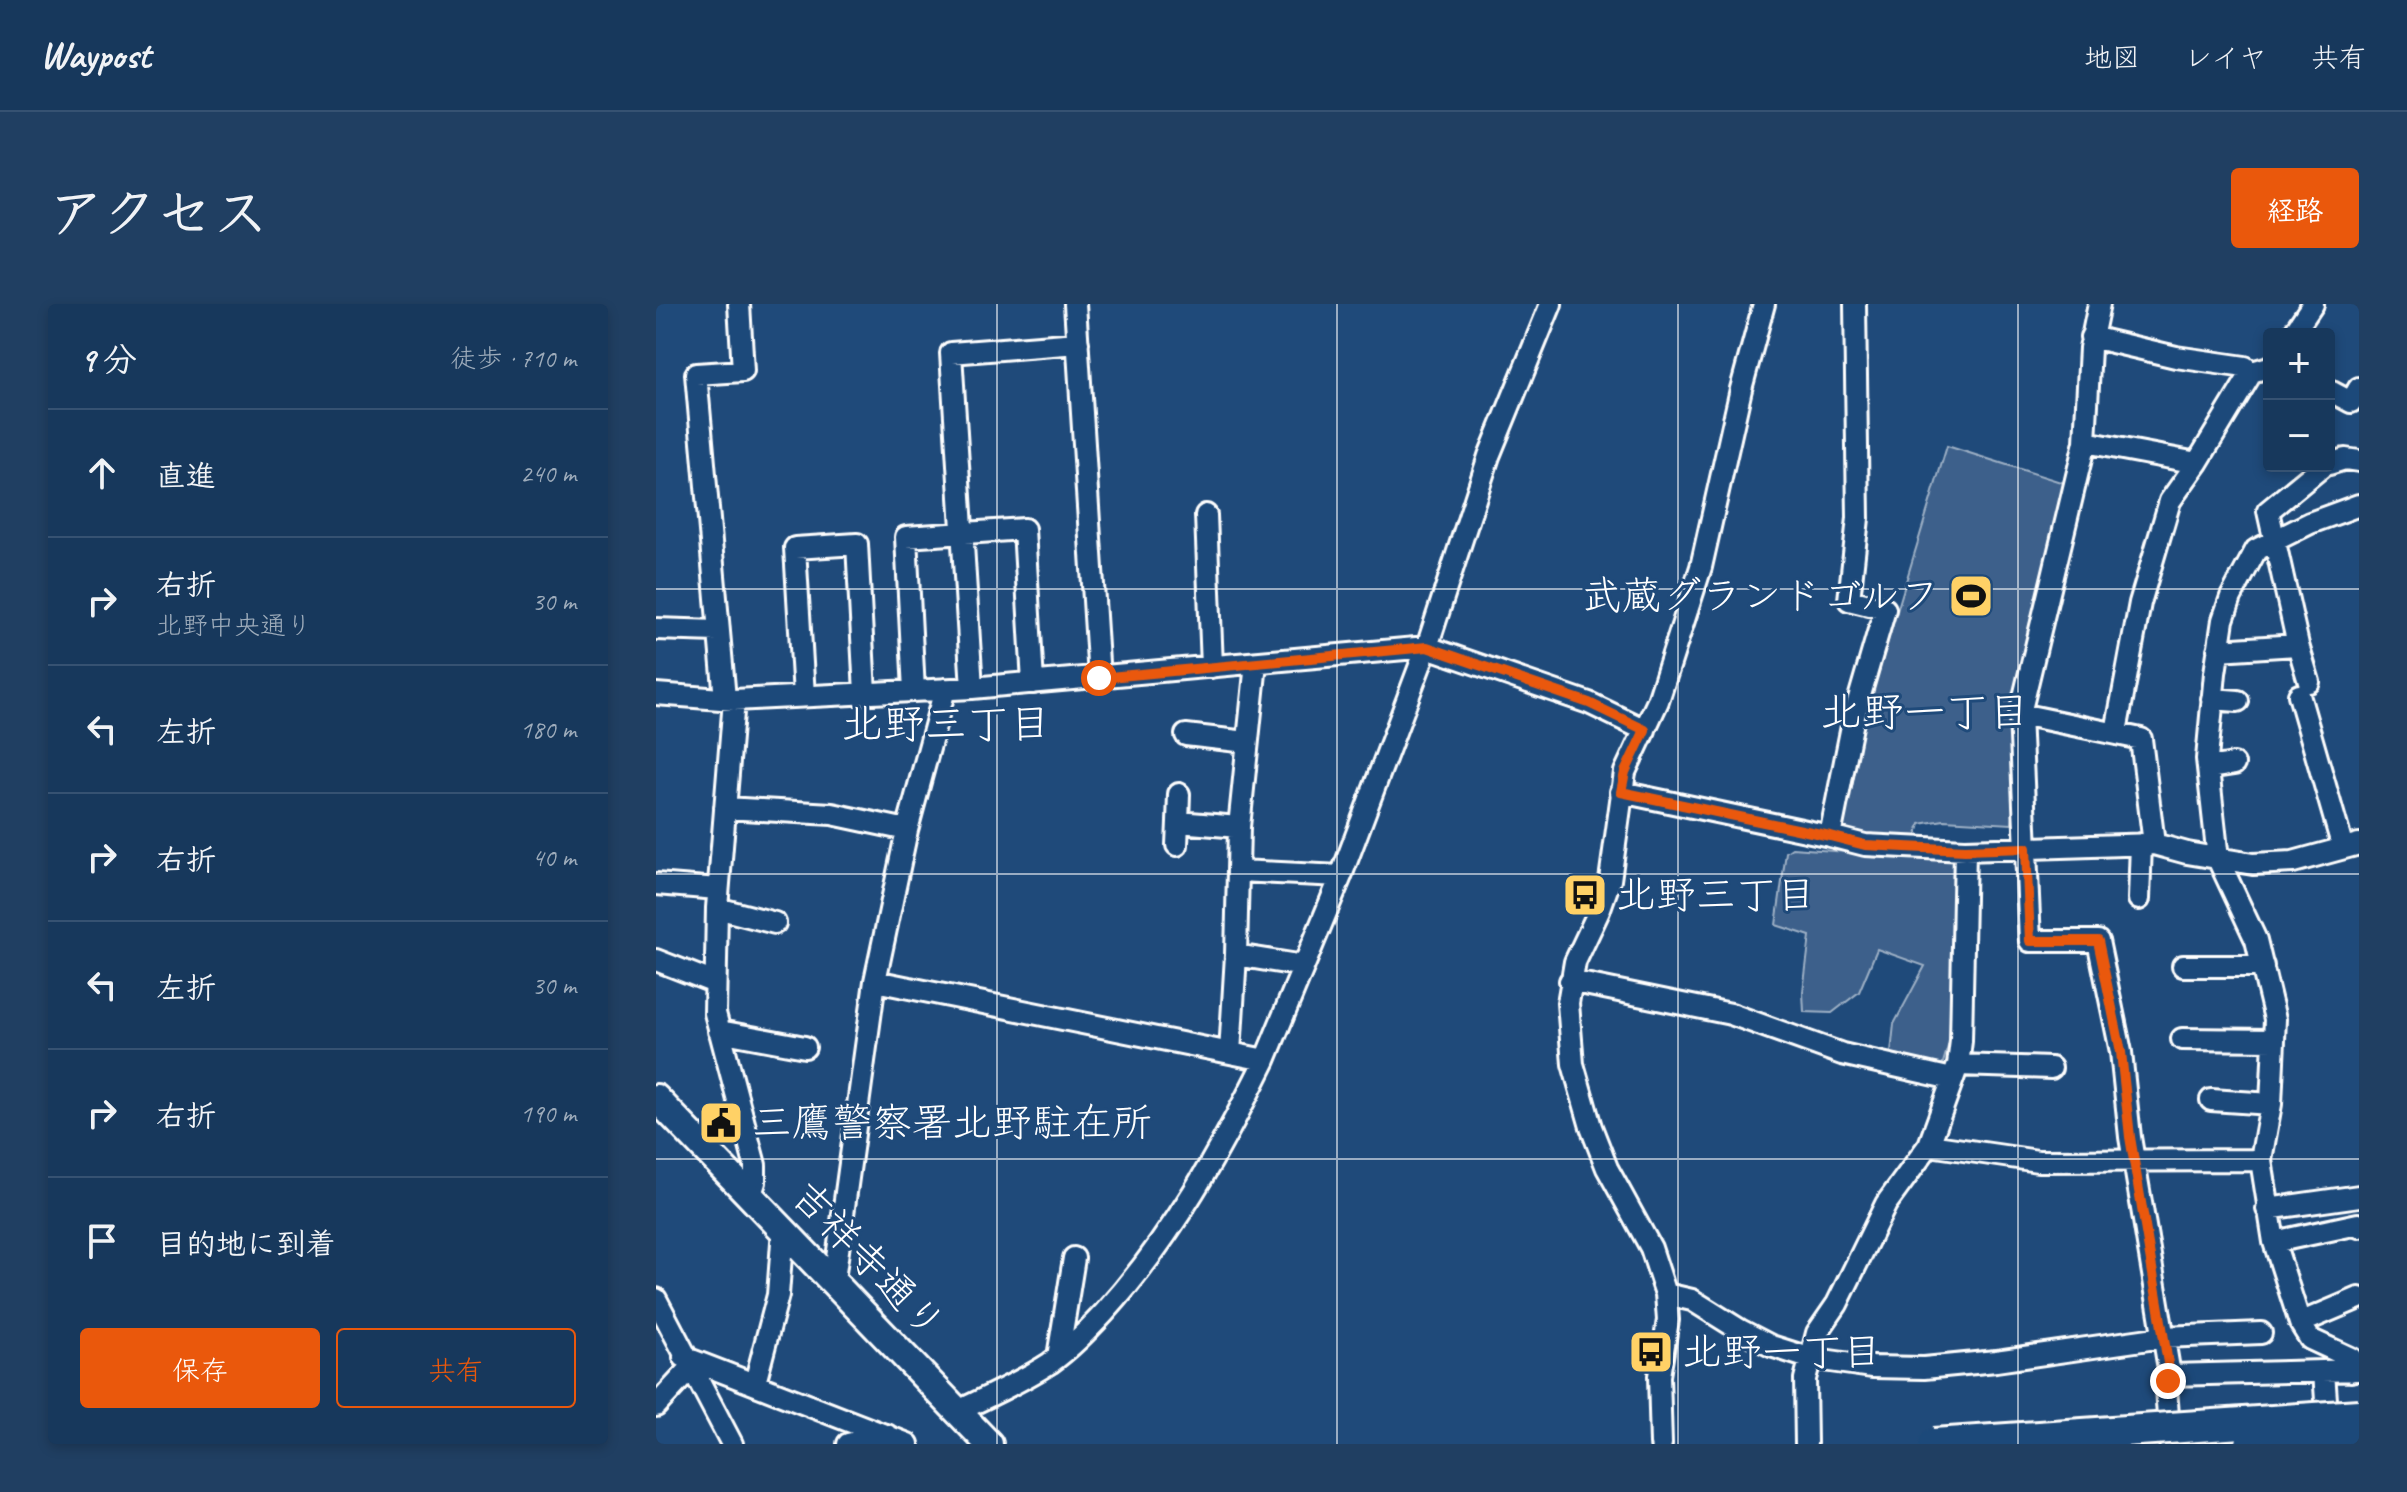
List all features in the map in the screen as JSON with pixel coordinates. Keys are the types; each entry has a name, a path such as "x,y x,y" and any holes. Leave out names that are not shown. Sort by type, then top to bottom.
{"highway":[{"path":"1934,1444 2359,1415"},
{"path":"2251,1444 2359,1436"}],"main road":[{"name":"吉祥寺通り","path":"656,1098 989,1444"}],"street":[{"path":"739,304 743,371 696,374 717,631 729,700 715,1013 755,1165 755,1182 750,1197"},
{"path":"1075,304 1099,678"},
{"path":"958,1411 1006,1388 1058,1357 1089,1330 1136,1278 1231,1130 1265,1060 1341,876 1427,647 1489,456 1551,304"},
{"path":"1661,1444 1659,1376 1668,1320 1666,1294 1651,1248 1607,1168 1581,1096 1568,1023 1570,981 1610,880 1625,772 1658,701 1701,567 1741,389 1764,304"},
{"path":"1830,836 1854,716 1885,609 1849,600 1858,518 1855,304"},
{"path":"2099,304 2091,337 2085,442 2020,714 2030,941 2098,941 2121,1052 2134,1161 2170,1375 2166,1388 2170,1444"},
{"path":"2297,328 2313,304"},
{"path":"2091,337 2176,357 2245,367 2249,377 2170,501 2157,537 2130,648 2116,732"},
{"path":"972,688 951,353 1078,343"},
{"path":"2248,373 2263,369"},
{"path":"2335,393 2356,399"},
{"path":"2085,442 2197,463"},
{"path":"2335,462 2345,459 2359,461"},
{"path":"1621,792 1865,845 1965,850 2147,844 2253,864 2293,862 2351,846 2304,689 2298,645 2268,511 2316,472"},
{"path":"2170,1375 2355,1370 2351,1358 2310,1339 2300,1323 2274,1242 2261,1160 2271,1104 2275,1019 2256,940 2218,859 2208,768 2208,732 2218,650 2231,597 2256,550 2310,523 2359,505"},
{"path":"1206,515 1212,667"},
{"path":"914,691 906,537 962,533 1024,529 1033,683"},
{"path":"804,696 795,548 857,544 865,693"},
{"path":"656,629 717,631"},
{"path":"2218,650 2298,645"},
{"path":"656,694 729,700 972,688 1427,647 1589,703 1645,730"},
{"path":"1230,1053 1239,827 1256,663"},
{"path":"834,1280 875,981 907,830 945,689"},
{"path":"2212,699 2238,701"},
{"path":"2020,714 2141,739 2147,844 2139,899"},
{"path":"1186,735 1247,742"},
{"path":"2208,768 2234,764"},
{"path":"1177,845 1179,794"},
{"path":"725,808 832,814 907,830"},
{"path":"1178,822 1239,827"},
{"path":"1806,1444 1805,1379 1817,1333 1837,1304 1886,1204 1929,1145 1955,1072 1961,1041 1965,850"},
{"path":"1238,871 1341,876"},
{"path":"656,884 718,898 775,923"},
{"path":"1236,955 1304,966"},
{"path":"656,960 715,983"},
{"path":"2183,966 2263,966"},
{"path":"875,981 1265,1060"},
{"path":"1570,981 1731,1014 1842,1054 1955,1072 2051,1068"},
{"path":"719,1031 805,1047"},
{"path":"2182,1039 2274,1040"},
{"path":"2211,1100 2271,1104"},
{"path":"1929,1145 2038,1161 2261,1160"},
{"path":"2267,1209 2359,1196"},
{"path":"2274,1242 2358,1224 2359,1227"},
{"path":"755,1383 778,1295 783,1229"},
{"path":"1058,1357 1074,1258"},
{"path":"1666,1294 1692,1300 1757,1339 1809,1358 1872,1367 1924,1368 2163,1337 2261,1333"},
{"path":"2300,1323 2359,1298"},
{"path":"656,1299 732,1444"},
{"path":"688,1363 755,1383 908,1444"},
{"path":"656,1406 688,1363"},
{"path":"2324,1372 2329,1444"},
{"path":"848,1444 887,1435"}],"shaded area":[{"name":"武蔵グランドゴルフ","path":"1947,446 2067,484 2012,824 1944,820 1920,824 1915,842 1837,829 1865,717"},
{"path":"1792,848 1960,860 1959,1010 1942,1066 1891,1053 1894,1024 1925,966 1877,949 1859,992 1832,1013 1804,1012 1803,992 1810,936 1776,925 1786,852"}],"place":[{"name":"武蔵グランドゴルフ","path":"1971,596"},
{"name":"北野三丁目","path":"1585,895"},
{"name":"三鷹警察署北野駐在所","path":"721,1123"},
{"name":"北野一丁目","path":"1651,1352"}],"district":[{"name":"北野一丁目","path":"1925,712"},
{"name":"北野三丁目","path":"946,724"}],"route":[{"path":"1099,678 1427,647 1589,703 1645,730 1625,772 1621,792 1865,845 1965,850 2026,848 2030,941 2098,941 2121,1052 2130,1137 2151,1250 2170,1375 2168,1381"}]}
